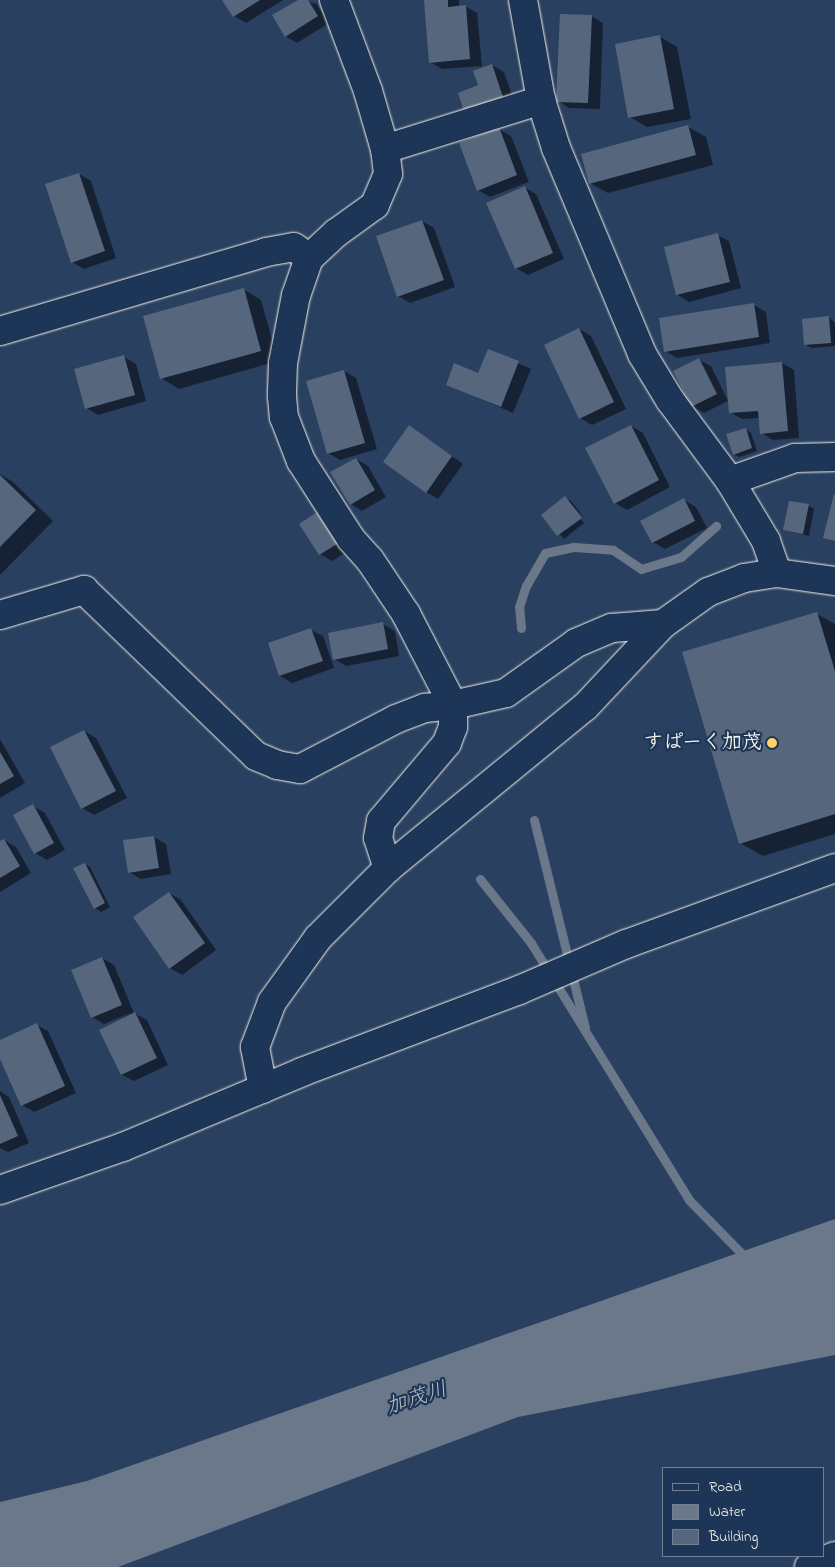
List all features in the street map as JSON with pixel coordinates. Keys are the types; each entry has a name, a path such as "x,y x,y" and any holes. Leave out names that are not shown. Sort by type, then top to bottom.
{"street":[{"path":"334,0 368,91 385,149 388,174 375,205 336,233 310,258 296,295 283,363 284,417 301,461 351,539 370,560 406,614 453,705 453,727 447,742 381,821 378,838 388,868"},
{"path":"523,0 541,100 556,148 642,354 670,400 730,481 766,540 777,573"},
{"path":"385,149 541,100"},
{"path":"0,332 266,252 294,247 310,258"},
{"path":"730,481 795,458 835,457"},
{"path":"263,1089 255,1047 272,1002 318,938 388,868 585,707 663,624 708,592 744,578 777,573 835,581"},
{"path":"0,615 84,590 256,756 277,765 300,769 396,719 425,708 453,705 506,693 576,643 612,628 663,624"},
{"path":"0,1190 123,1147 263,1089 519,990 626,944 835,868"},
{"path":"809,1567 835,1556"}],"water":[{"name":"加茂川","path":"835,1219 835,1355 518,1417 118,1567 0,1567 0,1502 87,1481"}],"building":[{"path":"222,0 260,0 233,17"},
{"path":"298,0 308,0 318,16 285,37 272,15"},
{"path":"424,0 448,0 448,7 466,5 470,59 429,63"},
{"path":"560,14 592,15 588,103 556,102"},
{"path":"660,35 674,109 628,118 615,44"},
{"path":"492,64 504,100 465,114 458,93 478,85 473,71"},
{"path":"688,125 696,155 589,184 581,154"},
{"path":"499,127 517,175 477,191 459,143"},
{"path":"79,173 105,251 71,263 45,184"},
{"path":"525,186 553,253 515,269 486,203"},
{"path":"422,220 444,280 397,297 376,236"},
{"path":"718,233 730,282 676,295 664,247"},
{"path":"244,288 261,351 160,379 143,316"},
{"path":"754,303 759,337 664,352 659,318"},
{"path":"829,316 831,343 804,345 802,319"},
{"path":"579,328 614,402 579,419 544,345"},
{"path":"488,349 519,361 501,407 446,385 454,363 478,373"},
{"path":"124,355 135,395 85,409 74,369"},
{"path":"699,358 717,394 691,407 673,371"},
{"path":"782,362 788,431 760,434 758,411 729,413 725,367"},
{"path":"344,370 365,443 327,454 306,381"},
{"path":"409,425 452,456 426,493 383,462"},
{"path":"631,425 659,480 614,504 585,448"},
{"path":"746,428 752,448 733,455 726,434"},
{"path":"356,458 375,490 350,505 330,472"},
{"path":"0,475 36,510 0,547"},
{"path":"835,495 835,541 823,538"},
{"path":"565,496 582,518 557,536 541,515"},
{"path":"684,498 695,521 652,543 640,521"},
{"path":"789,501 809,504 803,534 783,530"},
{"path":"322,509 342,541 319,555 299,524"},
{"name":"すぱーく加茂","path":"817,612 835,671 835,814 739,844 682,652"},
{"path":"383,622 388,649 333,660 328,633"},
{"path":"311,628 323,661 279,676 268,643"},
{"path":"84,730 116,791 81,809 50,747"},
{"path":"0,752 14,776 0,784"},
{"path":"33,804 54,843 34,854 13,815"},
{"path":"154,836 159,868 128,873 123,840"},
{"path":"4,839 20,866 0,878 0,841"},
{"path":"85,863 105,903 94,909 73,868"},
{"path":"169,892 205,943 169,969 133,917"},
{"path":"102,957 122,1005 91,1018 71,970"},
{"path":"135,1012 157,1058 121,1075 99,1030"},
{"path":"37,1023 65,1086 21,1106 0,1059 0,1040"},
{"path":"0,1095 18,1136 0,1144"}],"waterway":[{"path":"521,628 519,607 526,586 545,553 574,547 613,550 641,569 681,557 716,526"},
{"path":"534,820 585,1028"},
{"path":"480,879 531,943 689,1200 748,1260"}],"place":[{"name":"すぱーく加茂","path":"772,743"}]}
